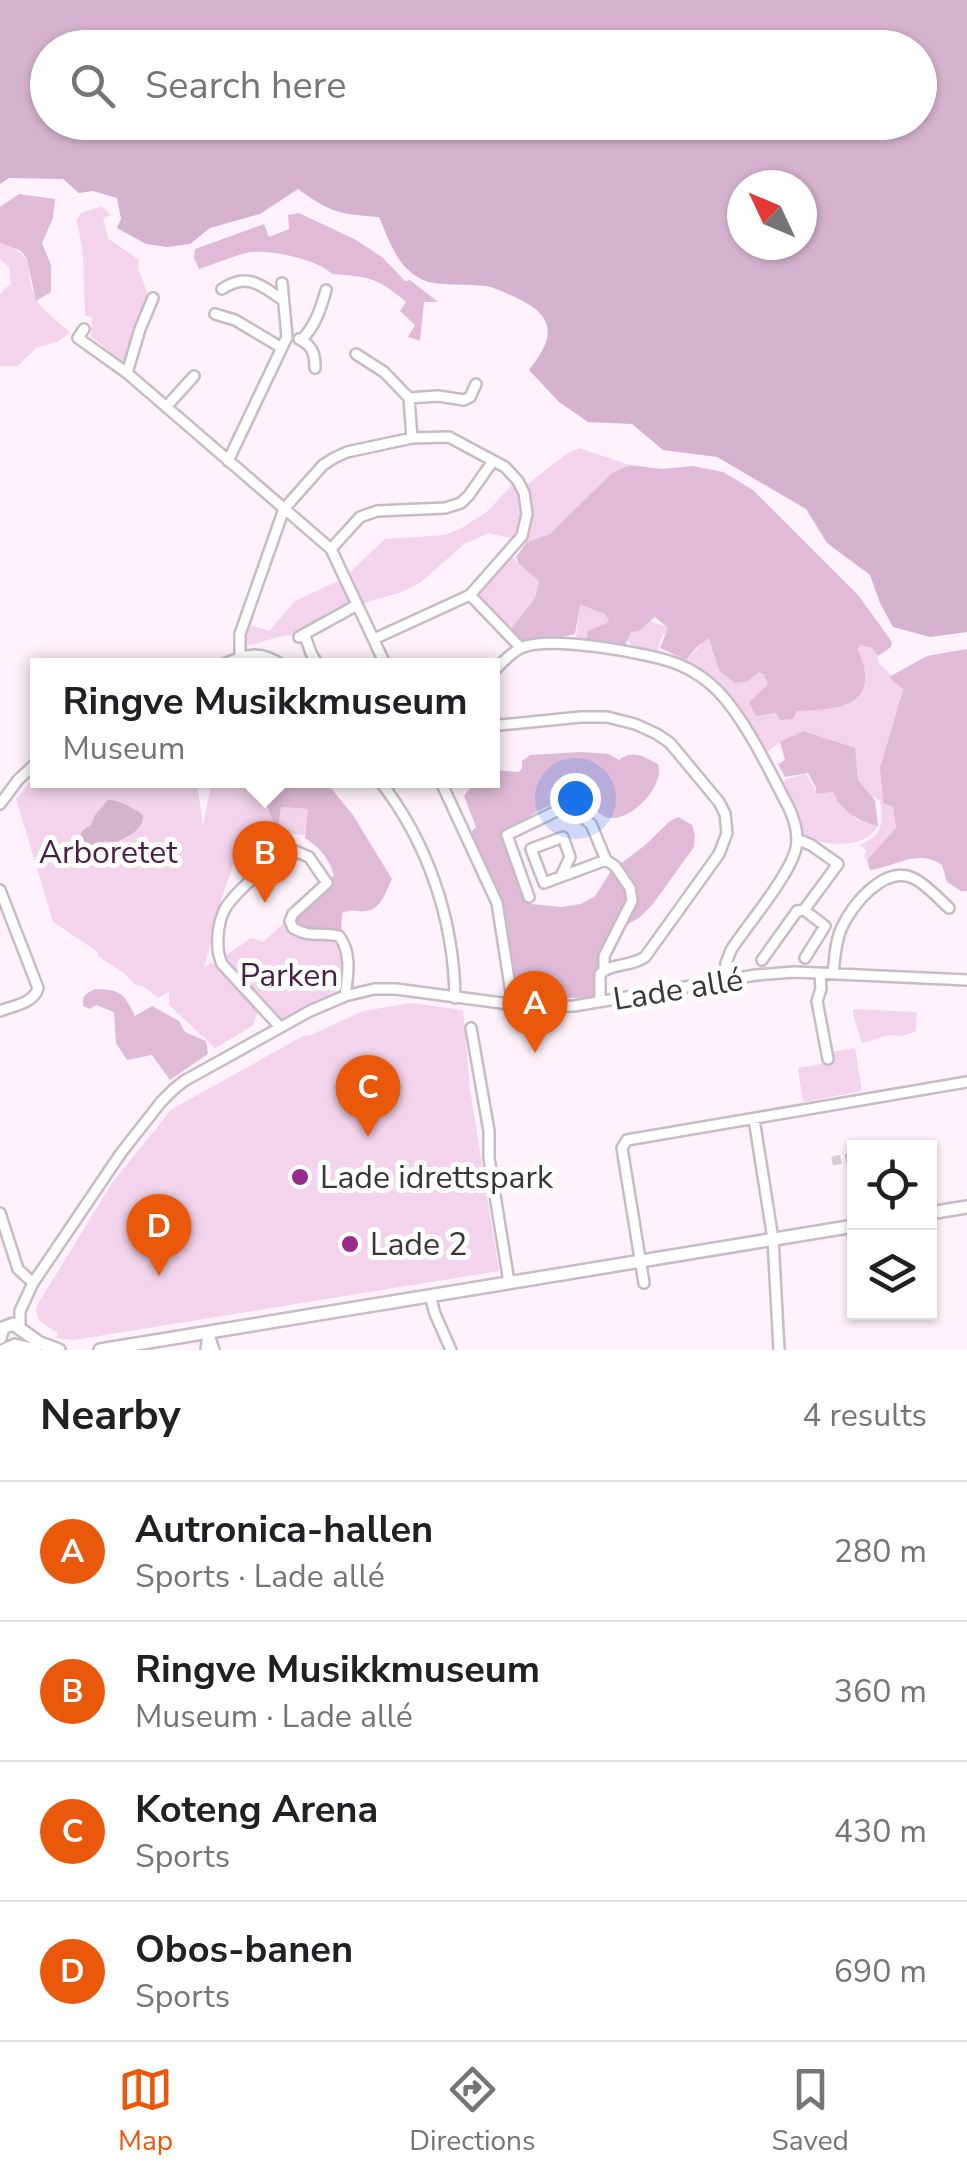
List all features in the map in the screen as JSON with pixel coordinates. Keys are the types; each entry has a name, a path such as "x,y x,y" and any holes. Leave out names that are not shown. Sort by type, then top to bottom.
{"main road":[{"path":"937,1212 967,1207"},
{"path":"100,1350 509,1282 641,1255 847,1227"},
{"path":"8,1335 34,1350"},
{"path":"8,1335 59,1350"}],"street":[{"path":"222,289 249,280 283,300"},
{"path":"228,461 287,336 282,283"},
{"path":"301,340 318,316 326,290"},
{"path":"127,373 153,298"},
{"path":"214,314 235,320 282,348"},
{"path":"84,329 78,338 127,373 330,549 382,658"},
{"path":"287,336 312,349 314,368"},
{"path":"356,354 384,372 410,398 412,438"},
{"path":"166,407 194,376"},
{"path":"410,398 438,396 464,400 476,384"},
{"path":"240,656 240,634 284,508 323,465 347,452 412,438 449,437 505,467 524,493 527,514 522,536 470,595 374,639"},
{"path":"330,549 360,516 461,503 493,461"},
{"path":"470,595 522,648"},
{"path":"314,658 302,636 357,605"},
{"path":"500,666 522,648 556,643 647,656 683,666 708,682 728,702 794,818 797,838 790,866 730,950 725,980"},
{"path":"236,658 258,653 273,658"},
{"path":"500,725 594,717 635,724 670,742 722,808 726,833 719,854 653,948 636,964 604,969"},
{"path":"0,804 30,769"},
{"path":"385,788 428,861 444,910 455,967 450,997"},
{"path":"388,792 391,788"},
{"path":"444,788 497,903 513,1005"},
{"path":"529,896 507,835 567,806 591,824 606,860 625,879 632,902 604,956 604,969 599,977 600,1002"},
{"path":"561,876 570,857 563,837 531,849 544,883 606,860"},
{"path":"797,838 838,864 804,910"},
{"path":"280,1027 222,964 217,944 225,908 290,849 309,857 327,882 293,914 290,922 305,935 339,936 345,944 345,996"},
{"path":"833,974 840,930 865,894 881,882 895,876 911,877 949,908"},
{"path":"0,890 2,904 38,988 31,1000 0,1011"},
{"path":"762,960 798,910 826,926 804,958"},
{"name":"Lade allé","path":"8,1335 33,1283 120,1153 161,1102 184,1081 310,1010 345,996 396,989 562,1008 795,972 967,980"},
{"path":"820,974 818,1001 828,1059"},
{"path":"470,1028 489,1130 489,1158 509,1282"},
{"path":"644,1282 624,1142 967,1082"},
{"path":"754,1119 774,1239 779,1350"},
{"path":"0,1214 18,1269 33,1283"},
{"path":"430,1295 451,1350"},
{"path":"206,1350 208,1332"},
{"path":"208,1332 214,1350"}],"green space":[{"path":"102,206 111,215 103,218 108,238 139,260 138,268 149,298 127,367 91,336 92,317 85,316 83,255 76,220 81,213"},
{"path":"0,243 26,259 36,299 70,332 59,341 36,348 18,366 0,366 0,294 11,283 9,267 0,259"},
{"path":"579,448 630,465 612,473 550,534 527,542 489,533 464,544 420,583 361,604 348,574 385,539 445,535 460,529 488,511 515,481 520,490"},
{"path":"512,557 539,580 535,598 510,630 475,596"},
{"path":"342,579 353,603 296,635 249,645 245,641 251,625 269,631 295,601"},
{"path":"579,605 605,614 609,622 586,641 576,639"},
{"path":"649,621 668,627 657,652 636,649 627,641 631,631"},
{"path":"709,637 719,671 764,675 769,684 749,702 776,713 796,711 866,674 860,644 873,650 878,662 903,688 880,768 883,803 893,807 896,828 867,860 866,850 859,845 873,838 880,828 880,801 858,780 780,742 765,754 724,691 686,660"},
{"path":"806,774 814,794 833,792 857,820 878,826 872,834 845,844 804,838 782,785 786,779"},
{"name":"Arboretet","path":"30,782 30,788 198,788 203,827 210,788 255,789 278,833 264,836 233,865 204,968 212,962 258,1012 252,1026 215,1048 169,1005 169,992 158,998 143,986 135,985 98,952 53,922 16,799"},
{"path":"281,807 308,809 306,835 278,833"},
{"name":"Parken","path":"287,920 338,938 343,945 344,993 284,1023 272,1018 221,959 251,938 263,942"},
{"name":"Lade idrettspark","path":"411,1003 463,1010 470,1089 499,1271 74,1340 56,1338 58,1333 39,1321 38,1304 112,1183 171,1110 303,1036 363,1011"},
{"path":"853,1009 917,1012 916,1031 862,1043"},
{"path":"855,1048 862,1091 803,1102 798,1068 833,1062 832,1052"}],"shaded area":[{"path":"0,0 967,0 967,632 930,637 893,627 870,575 827,543 806,509 717,457 663,450 632,424 588,422 559,402 529,370 544,347 548,328 545,319 528,304 490,287 436,283 414,275 395,253 379,217 336,211 298,189 260,214 210,228 190,244 167,247 146,244 117,228 121,219 117,198 93,191 79,193 63,179 9,178 0,184"},
{"path":"19,194 55,199 53,218 42,243 51,265 51,292 36,301 27,259 21,251 0,243 0,207"},
{"path":"299,213 356,240 382,257 405,281 410,280 438,302 424,302 420,341 408,337 415,325 400,311 406,302 372,280 332,274 304,259 265,252 246,253 199,269 195,249 264,224 269,237 289,229 288,215"},
{"path":"630,465 662,469 693,466 723,472 753,490 859,596 892,642 878,656 872,648 858,648 865,672 860,695 842,706 797,711 793,719 780,720 776,713 756,716 749,702 768,684 764,675 759,672 748,681 735,683 719,671 709,638 686,660 660,648 668,628 655,617 639,631 631,632 624,647 586,641 588,631 609,622 605,614 580,605 575,634 522,641 510,630 535,598 539,581 516,557 527,542 550,534 612,473"},
{"path":"967,649 967,891 961,891 947,882 942,865 933,860 915,858 870,870 867,860 896,828 893,807 883,803 880,768 903,689 889,677 927,656"},
{"path":"803,731 855,748 858,780 875,800 878,826 851,815 833,792 815,794 808,773 785,777 778,764 785,760 780,742"},
{"path":"580,752 609,754 619,760 634,755 658,764 659,772 646,799 621,817 608,818 589,803 574,800 543,808 510,830 531,904 561,907 581,904 595,896 611,871 678,817 692,825 695,835 694,847 653,904 619,929 601,959 595,994 590,999 525,999 513,965 504,906 469,834 476,827 464,796 470,788 500,788 500,771 519,772 522,761 530,755"},
{"path":"248,788 331,788 353,815 392,879 376,907 342,913 341,939 305,935 290,921 334,875 323,854 305,838 308,809 281,807 278,833 255,790"},
{"path":"108,800 135,810 143,815 143,821 133,833 114,843 105,841 96,853 80,835"},
{"path":"96,989 121,994 135,1016 152,1006 179,1021 185,1032 206,1041 208,1054 170,1080 152,1055 127,1060 116,1043 114,1012 96,1005 90,1009 83,1006 85,995"}],"tunnel":[{"path":"832,1161 847,1158"}],"place":[{"name":"Ringve Musikkmuseum","path":"265,903"},
{"name":"Autronica-hallen","path":"535,1053"},
{"name":"Koteng Arena","path":"368,1137"},
{"name":"Lade idrettspark","path":"300,1177"},
{"name":"Lade 2","path":"350,1244"},
{"name":"Obos-banen","path":"159,1276"}]}
